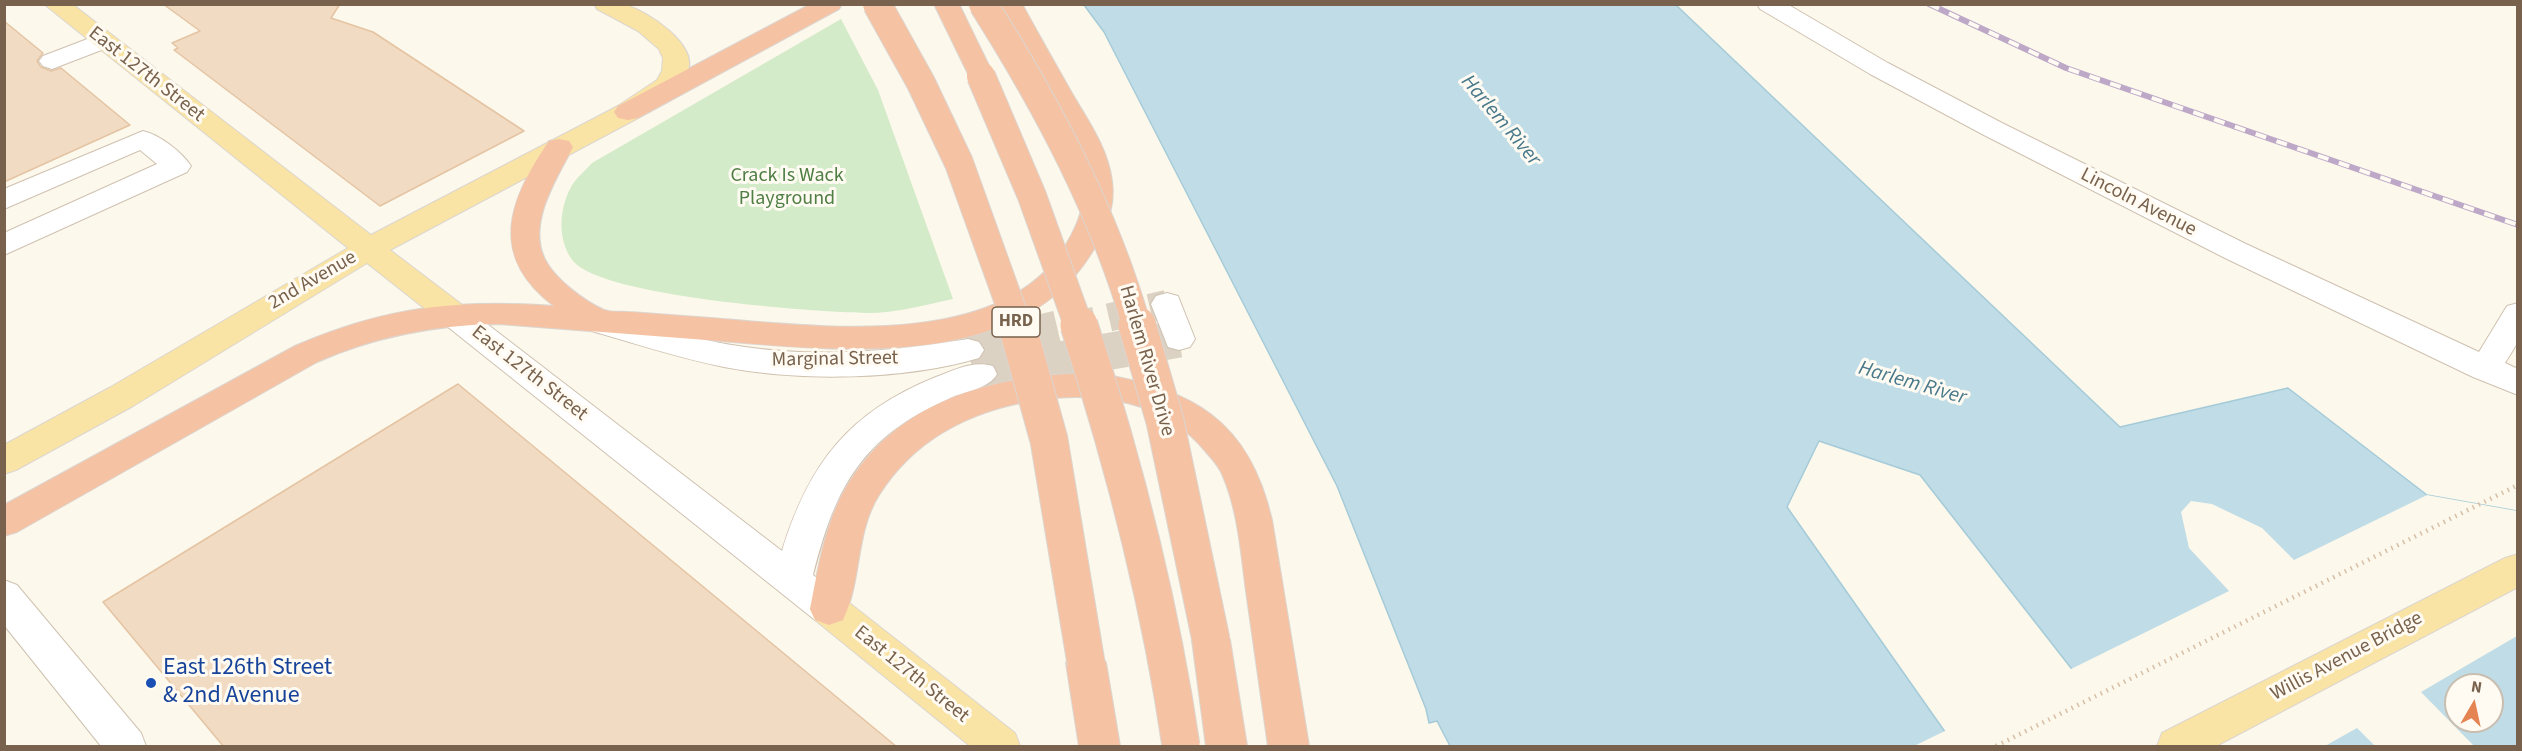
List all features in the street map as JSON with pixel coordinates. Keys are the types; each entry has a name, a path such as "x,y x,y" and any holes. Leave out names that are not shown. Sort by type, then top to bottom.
{"highway":[{"path":"628,112 830,4"},
{"name":"HRD","path":"876,4 921,83 959,163 1015,317 1049,440 1100,747"},
{"path":"946,4 1000,119 1037,207 1092,365 1120,457 1154,587 1181,747"},
{"name":"Harlem River Drive","path":"983,4 1021,64 1072,160 1129,298 1165,421 1211,640 1227,747"},
{"path":"4,522 313,351 375,328 426,318 499,313 804,338 873,338 937,330 986,319 1009,311 1042,292 1075,256 1091,228 1099,206 1097,175 1087,143 1009,4"},
{"path":"559,147 528,210 525,224 526,249 531,263 546,283 598,322"},
{"path":"830,609 848,521 856,504 873,475 886,459 920,430 962,407 1030,387 1082,385 1150,396 1173,405 1197,421 1219,442 1240,475 1252,514 1289,747"}],"main road":[{"name":"East 127th Street","path":"57,4 454,315"},
{"name":"2nd Avenue","path":"4,461 121,397 368,249 628,112 665,86 677,69 676,53 671,46 654,31 606,4"},
{"name":"Willis Avenue Bridge","path":"2177,747 2517,569"},
{"name":"East 127th Street","path":"830,609 1000,747"}],"street":[{"name":"Lincoln Avenue","path":"1769,4 1851,54 2017,142 2284,276 2517,383"},
{"path":"52,61 103,41"},
{"path":"4,200 143,139 177,166 4,245"},
{"path":"1167,304 1179,339"},
{"path":"2485,369 2517,314"},
{"name":"East 127th Street","path":"454,315 830,609"},
{"name":"Marginal Street","path":"598,322 706,352 780,363 856,363 930,356 975,362 948,385 902,409 860,440 844,457 831,477 813,515 793,581"},
{"path":"4,596 126,747"}],"path":[{"path":"1996,747 2517,485"}],"green space":[{"name":"Crack Is Wack Playground","path":"841,19 878,90 953,299 878,313 759,306 665,293 624,284 592,274 573,261 564,244 562,215 573,184 592,163"}],"water":[{"name":"Harlem River","path":"1084,5 1676,5 2120,427 2288,388 2427,495 2517,511 2517,746 2132,746 1920,475 1819,441 1787,507 1955,746 1450,746 1437,721 1429,723 1426,709 1337,486 1104,32"}],"pier":[{"path":"2427,495 2517,511 2517,636 2454,673 2444,673 2444,679 2421,692 2444,715 2444,733 2461,733 2474,746 2375,746 2357,728 2325,746 2129,746 2069,670 2229,591 2189,548 2181,512 2191,501 2212,504 2262,528 2294,560"},
{"path":"1947,730 1958,746 1914,746"}],"building":[{"path":"163,4 340,4 331,18 373,32 524,131 380,206 174,50 178,48 172,43 200,31"},
{"path":"4,21 43,53 37,61 41,67 51,71 61,68 130,125 4,182"},
{"path":"458,384 897,747 224,747 103,602"}],"tunnel":[{"path":"1068,327 1167,304"},
{"path":"968,350 1074,325"},
{"path":"981,374 1179,339"}],"railway":[{"path":"1929,4 2066,68 2518,225"}],"place":[{"name":"East 126th Street & 2nd Avenue","path":"151,683"}]}
